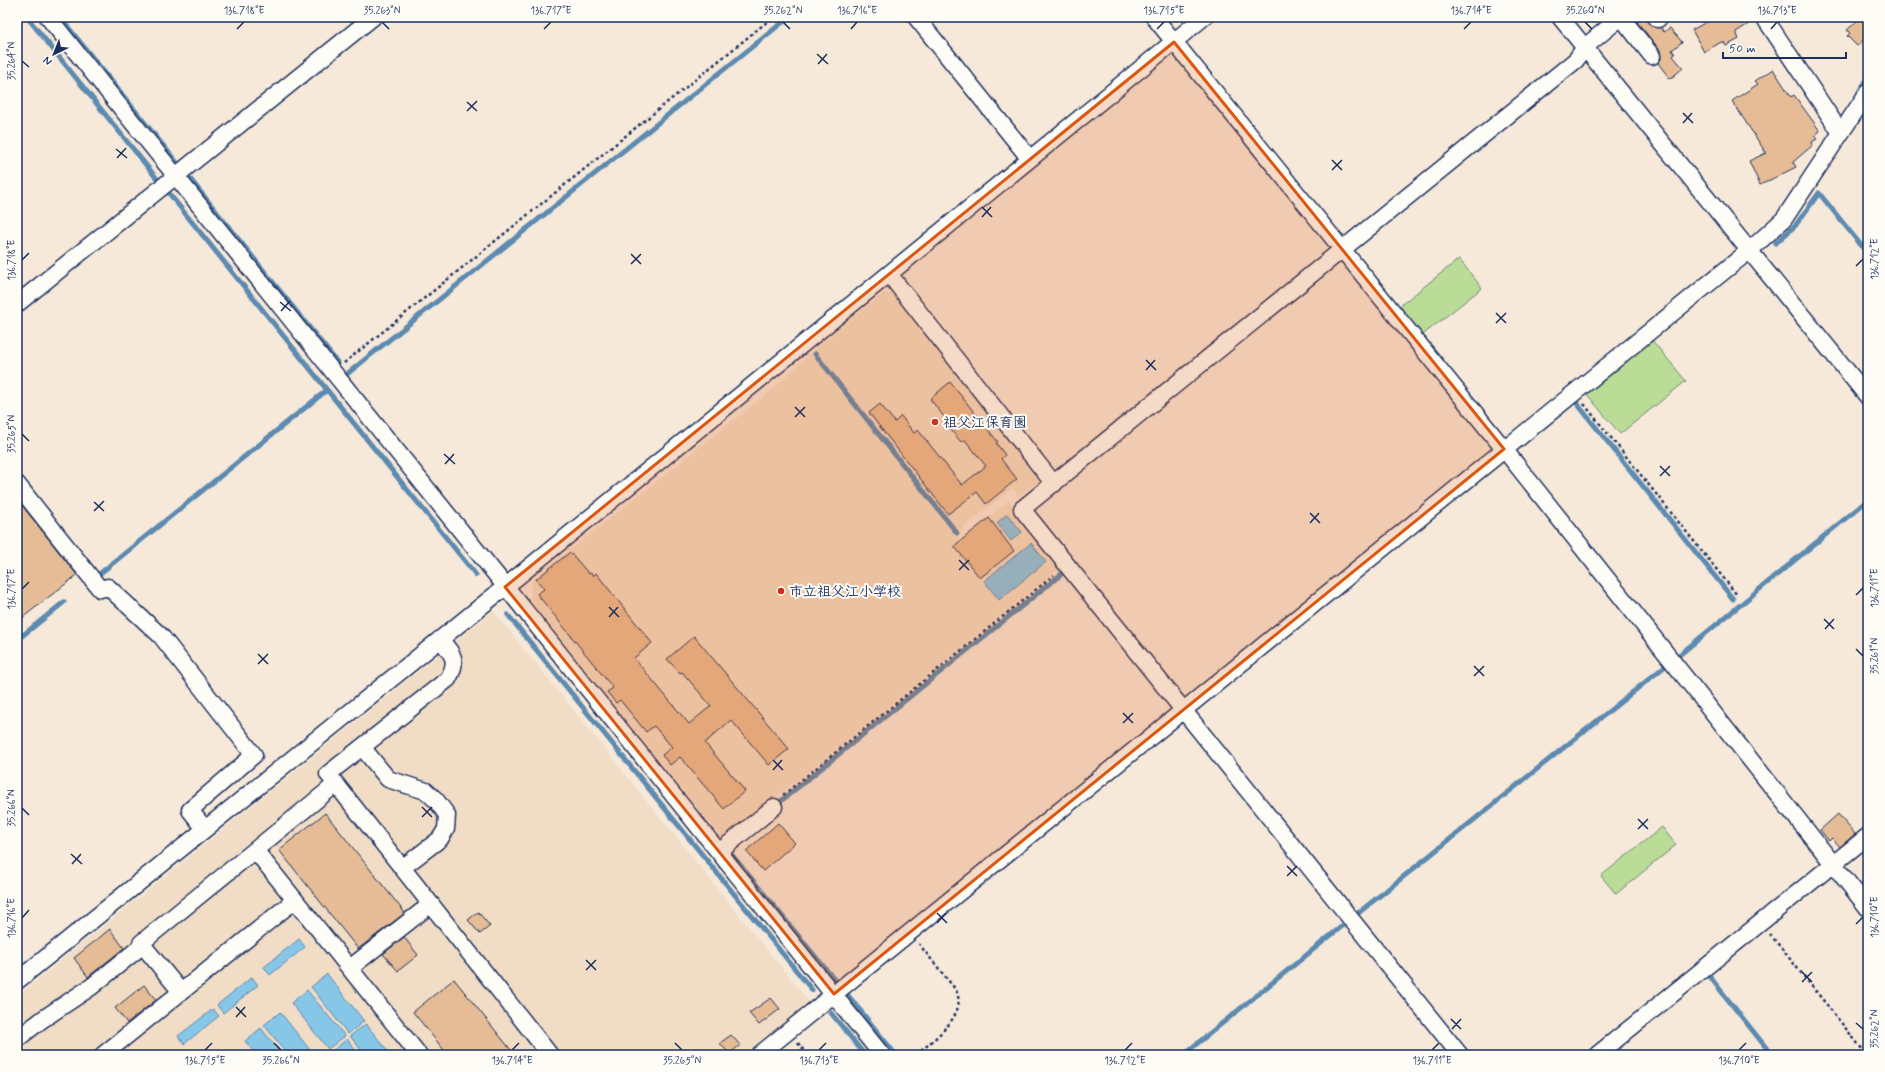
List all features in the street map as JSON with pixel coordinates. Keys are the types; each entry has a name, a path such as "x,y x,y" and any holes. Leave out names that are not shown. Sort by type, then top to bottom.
{"street":[{"path":"48,17 882,1055"},
{"path":"17,304 373,17"},
{"path":"916,17 1030,159"},
{"path":"1154,17 1504,449 1868,908"},
{"path":"17,981 505,587 1204,17"},
{"path":"1560,17 1868,397"},
{"path":"1460,1055 1185,710 1022,509 1576,60 1585,47 1621,17 1652,56"},
{"path":"1764,17 1841,133"},
{"path":"759,1055 1750,250 1784,219 1841,133 1867,97"},
{"path":"889,274 1054,484"},
{"path":"17,484 100,589 108,587 161,636 254,755 190,810 205,829"},
{"path":"440,639 452,655 454,668 448,679 328,774 550,1055"},
{"path":"362,747 388,780 426,791 436,800 447,815 446,829 440,839 402,868"},
{"path":"17,1039 91,987 143,945 141,943 336,784"},
{"path":"720,852 774,807"},
{"path":"1597,1055 1868,836"},
{"path":"255,850 419,1055"},
{"path":"103,1055 295,900"},
{"path":"350,968 431,904"},
{"path":"143,945 181,992"}],"path":[{"path":"333,372 773,17"},
{"path":"1575,392 1737,595"},
{"path":"774,807 775,800 1067,564"},
{"path":"1761,923 1867,1055"},
{"path":"910,933 956,990 960,998 959,1007 954,1018 917,1055"}],"highlighted area":[{"path":"1174,42 1504,449 834,994 505,587"}],"shaded area":[{"name":"祖父江保育園","path":"884,293 897,296 1040,475 1040,480 1019,496 1012,488 958,532 814,349"},
{"name":"市立祖父江小学校","path":"811,353 960,540 1009,501 1061,567 723,840 530,601 532,580 768,393"},
{"path":"493,611 811,1004 749,1055 17,1055 17,996"}],"green space":[{"path":"1459,259 1482,288 1420,337 1397,308"},
{"path":"1651,339 1686,381 1620,434 1585,392"},
{"path":"1662,827 1676,845 1616,894 1601,876"}],"water":[{"path":"1007,514 1022,532 1011,541 997,523"},
{"path":"1031,543 1046,562 999,600 984,581"},
{"path":"299,939 305,947 270,975 264,967"},
{"path":"327,974 364,1021 348,1034 311,987"},
{"path":"252,977 258,985 223,1013 217,1005"},
{"path":"307,990 345,1036 328,1049 291,1003"},
{"path":"213,1009 219,1016 184,1044 178,1036"},
{"path":"280,1012 314,1055 288,1055 264,1025"},
{"path":"366,1024 391,1055 365,1055 350,1036"},
{"path":"261,1028 282,1055 256,1055 245,1041"},
{"path":"347,1039 359,1055 333,1055 331,1052"}],"building":[{"path":"1643,17 1647,17 1652,26 1661,28 1664,32 1670,28 1682,42 1672,50 1675,54 1673,56 1683,68 1670,79 1658,63 1661,59 1660,50 1637,22"},
{"path":"1715,17 1755,17 1755,20 1736,32 1739,39 1726,46 1723,41 1704,52 1692,30"},
{"path":"1860,18 1868,27 1868,36 1857,46 1847,36 1850,33 1847,30"},
{"path":"1773,69 1791,97 1794,95 1820,131 1814,136 1817,139 1812,142 1813,145 1793,162 1796,167 1760,185 1749,161 1766,153 1732,101 1758,84 1755,81"},
{"path":"950,382 998,442 996,443 1005,455 1001,459 1017,479 986,504 977,492 948,514 869,413 880,404 895,422 901,416 914,433 918,430 962,485 986,466 965,440 961,442 950,429 952,427 930,399"},
{"path":"17,499 77,575 17,622"},
{"path":"989,518 1014,551 980,578 954,546"},
{"path":"570,552 589,574 591,573 593,576 596,573 652,643 634,658 689,724 711,706 682,672 680,673 667,659 694,636 789,749 769,765 731,720 705,743 745,791 724,809 680,757 670,765 662,755 672,747 654,726 646,732 620,700 616,703 607,692 613,688 537,594 544,589 536,579"},
{"path":"325,813 405,913 358,949 279,850"},
{"path":"1838,814 1855,834 1840,847 1832,838 1829,841 1820,830"},
{"path":"778,823 795,843 763,871 746,851"},
{"path":"478,912 490,926 480,934 468,920"},
{"path":"110,929 124,948 88,977 74,958"},
{"path":"404,937 418,955 398,971 383,954"},
{"path":"454,979 515,1055 448,1055 413,1012"},
{"path":"144,985 156,1000 127,1023 115,1008"},
{"path":"771,998 780,1009 759,1025 749,1013"},
{"path":"731,1035 740,1045 729,1054 720,1043"}],"waterway":[{"path":"27,17 158,180"},
{"path":"60,17 178,164"},
{"path":"347,374 789,17"},
{"path":"1859,92 1868,78"},
{"path":"187,175 337,362"},
{"path":"167,191 476,575"},
{"path":"1776,243 1795,226 1819,193 1868,254"},
{"path":"815,354 957,533"},
{"path":"98,575 327,390"},
{"path":"1575,401 1733,599"},
{"path":"1678,656 1868,500"},
{"path":"782,800 1064,572"},
{"path":"17,640 64,602"},
{"path":"508,615 812,990"},
{"path":"1357,914 1664,667"},
{"path":"732,855 838,984"},
{"path":"1183,1055 1346,923"},
{"path":"1710,977 1772,1055"},
{"path":"847,994 896,1055"},
{"path":"831,1013 865,1055"}],"place":[{"name":"祖父江保育園","path":"935,422"},
{"name":"市立祖父江小学校","path":"781,591"}]}
